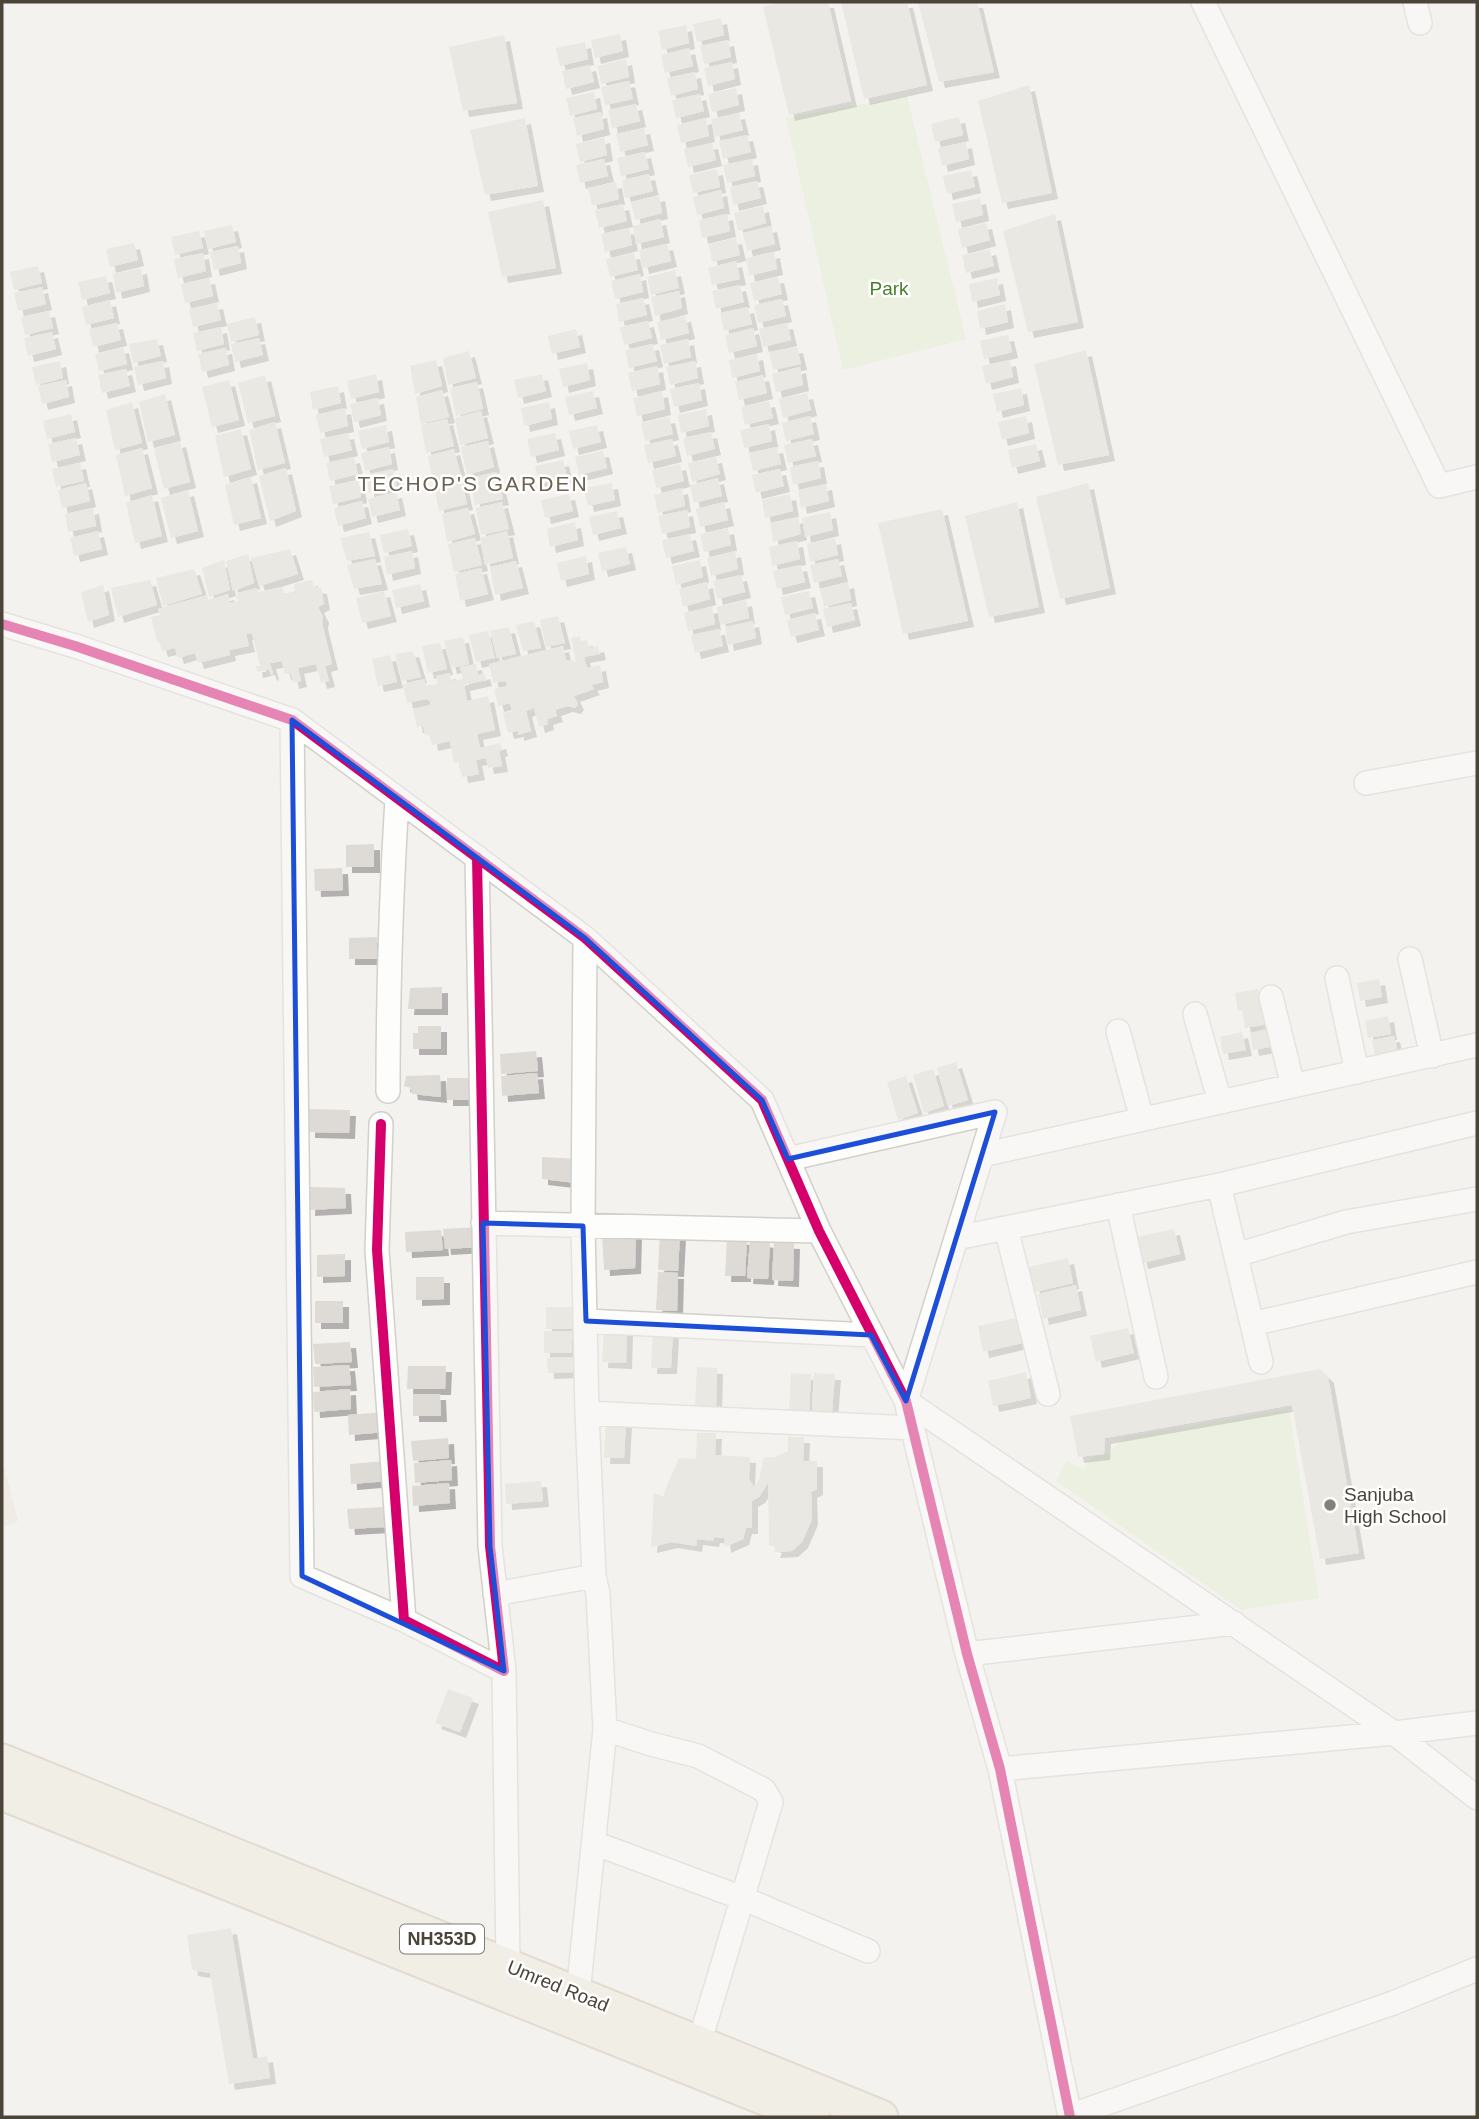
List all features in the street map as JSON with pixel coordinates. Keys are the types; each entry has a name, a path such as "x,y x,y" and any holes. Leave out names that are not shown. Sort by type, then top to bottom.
{"highway":[{"name":"Umred Road","path":"2,1761 881,2117"},
{"name":"NH353D","path":"2,1793 812,2117"}],"street":[{"path":"1203,2 1439,486 1477,477"},
{"path":"2,624 88,650 292,720 585,938 762,1100 819,1231 906,1401 967,1654 1000,1769 1069,2117 1393,2003 1477,1969"},
{"path":"292,720 302,1576 404,1620 504,1671"},
{"path":"1366,783 1477,763"},
{"path":"388,1091 388,978 397,798"},
{"path":"477,857 490,1546 504,1671 508,1965"},
{"path":"578,1994 605,1729 598,1594 594,1576 587,1413 583,1226 585,938"},
{"path":"1410,959 1432,1056"},
{"path":"1337,978 1357,1072"},
{"path":"1270,998 1293,1086"},
{"path":"1195,1014 1220,1102"},
{"path":"1118,1031 1142,1119"},
{"path":"982,1155 1477,1045"},
{"path":"788,1159 995,1112 906,1401"},
{"path":"956,1238 1219,1185 1477,1123"},
{"path":"381,1124 377,1250 404,1620"},
{"path":"1219,1185 1261,1362"},
{"path":"1236,1255 1346,1222 1477,1199"},
{"path":"1118,1205 1156,1377"},
{"path":"483,1223 819,1231"},
{"path":"1006,1228 1048,1394"},
{"path":"1252,1324 1477,1272"},
{"path":"586,1321 871,1335"},
{"path":"906,1401 1394,1733 1477,1798"},
{"path":"587,1413 912,1428"},
{"path":"495,1594 594,1576"},
{"path":"967,1654 1234,1623"},
{"path":"1000,1769 1477,1723"},
{"path":"605,1729 698,1756 764,1790 771,1802 699,2044"},
{"path":"594,1843 742,1898 868,1951"}],"highlighted area":[{"path":"292,720 585,938 762,1100 788,1159 995,1112 906,1401 871,1335 586,1321 583,1226 483,1223 490,1546 504,1671 302,1576"}],"shaded area":[{"path":"2,1458 18,1521 2,1528"}],"green space":[{"name":"Park","path":"907,96 966,339 843,370 786,118"},
{"path":"1289,1409 1319,1598 1241,1610 1056,1481 1066,1461 1083,1469 1093,1456 1108,1454 1125,1437"}],"building":[{"path":"780,2 828,2 851,101 789,115 763,7"},
{"path":"841,2 907,2 927,85 864,99"},
{"path":"918,2 977,2 994,72 939,82"},
{"path":"721,18 724,35 697,42 693,24"},
{"path":"686,25 689,43 662,50 658,31"},
{"path":"620,34 623,51 595,58 591,40"},
{"path":"504,35 517,103 463,111 449,47"},
{"path":"728,40 731,57 704,64 700,46"},
{"path":"585,42 588,59 560,66 556,48"},
{"path":"689,48 693,66 665,73 661,55"},
{"path":"626,59 629,77 601,84 598,66"},
{"path":"732,62 735,79 708,86 704,68"},
{"path":"590,65 594,82 566,89 562,71"},
{"path":"695,72 698,89 671,96 667,78"},
{"path":"629,81 633,99 605,105 601,87"},
{"path":"1029,85 1052,193 1002,203 978,101"},
{"path":"736,88 739,105 712,112 708,94"},
{"path":"594,92 597,109 570,116 566,98"},
{"path":"700,94 704,111 676,118 672,100"},
{"path":"636,104 640,121 612,128 608,110"},
{"path":"601,112 604,129 577,136 573,118"},
{"path":"739,113 743,130 715,137 711,119"},
{"path":"959,117 963,135 935,142 931,124"},
{"path":"525,118 538,186 485,195 470,130"},
{"path":"706,118 709,136 681,143 677,125"},
{"path":"644,128 648,145 620,152 616,134"},
{"path":"747,135 751,152 723,159 719,141"},
{"path":"604,137 607,155 580,162 576,144"},
{"path":"966,142 969,159 942,166 938,148"},
{"path":"712,143 716,160 688,167 684,149"},
{"path":"645,152 649,169 621,176 617,158"},
{"path":"604,159 608,176 580,183 576,165"},
{"path":"752,159 755,176 727,183 723,165"},
{"path":"717,169 720,187 693,193 689,175"},
{"path":"971,170 975,187 947,194 943,176"},
{"path":"649,174 653,191 625,198 622,180"},
{"path":"757,181 761,198 733,205 730,187"},
{"path":"616,182 619,199 592,206 588,188"},
{"path":"721,190 724,208 697,215 693,197"},
{"path":"659,195 662,213 635,220 631,202"},
{"path":"980,198 983,215 956,222 952,204"},
{"path":"543,200 556,268 502,277 488,212"},
{"path":"623,204 627,221 599,228 595,210"},
{"path":"763,206 766,223 738,231 734,213"},
{"path":"727,214 730,231 702,238 699,220"},
{"path":"1055,214 1078,322 1028,332 1003,231"},
{"path":"660,219 664,237 636,244 633,226"},
{"path":"986,223 990,240 962,248 958,229"},
{"path":"232,225 236,242 208,249 204,231"},
{"path":"771,226 775,244 747,251 743,233"},
{"path":"629,228 632,245 605,252 601,234"},
{"path":"199,231 203,248 175,255 171,237"},
{"path":"736,238 740,255 712,262 709,244"},
{"path":"134,243 138,260 110,267 106,249"},
{"path":"667,244 671,261 643,268 639,250"},
{"path":"238,246 241,263 214,270 210,252"},
{"path":"990,249 994,266 966,273 962,255"},
{"path":"774,252 777,269 749,276 746,258"},
{"path":"203,253 206,271 178,278 174,259"},
{"path":"634,253 638,270 610,277 606,259"},
{"path":"736,261 740,279 712,285 708,268"},
{"path":"38,266 42,283 14,290 10,272"},
{"path":"141,268 144,286 116,293 113,274"},
{"path":"675,270 679,288 651,295 647,277"},
{"path":"640,274 643,292 615,299 611,281"},
{"path":"106,276 110,293 82,300 78,282"},
{"path":"778,277 782,294 754,301 750,283"},
{"path":"209,278 213,296 185,303 181,284"},
{"path":"997,278 1000,295 972,302 969,284"},
{"path":"740,285 744,302 716,309 712,291"},
{"path":"42,287 46,304 18,311 14,293"},
{"path":"679,291 682,308 655,316 651,297"},
{"path":"643,298 647,315 619,322 616,304"},
{"path":"782,299 786,316 758,323 754,305"},
{"path":"110,300 114,318 86,325 82,307"},
{"path":"217,303 221,320 193,327 189,309"},
{"path":"1005,304 1008,322 980,329 977,311"},
{"path":"748,307 752,324 724,331 720,313"},
{"path":"49,311 53,328 25,335 21,317"},
{"path":"685,316 689,333 661,340 657,322"},
{"path":"255,317 259,335 231,342 227,324"},
{"path":"648,321 652,338 624,345 620,327"},
{"path":"117,323 121,340 93,347 89,329"},
{"path":"787,323 791,340 763,347 759,329"},
{"path":"221,327 224,344 197,351 193,333"},
{"path":"753,328 757,346 729,353 725,335"},
{"path":"576,329 580,347 552,354 548,336"},
{"path":"52,332 56,349 28,356 24,338"},
{"path":"1008,335 1012,352 984,359 980,341"},
{"path":"259,338 263,355 235,362 231,344"},
{"path":"157,339 161,356 133,363 129,344"},
{"path":"688,339 691,357 664,364 660,345"},
{"path":"653,344 657,361 629,368 625,350"},
{"path":"123,347 127,364 99,371 95,354"},
{"path":"797,347 801,364 773,370 769,352"},
{"path":"226,348 229,365 202,372 198,354"},
{"path":"1086,350 1109,455 1058,465 1034,364"},
{"path":"469,351 476,378 448,385 443,358"},
{"path":"757,354 760,371 732,378 729,360"},
{"path":"436,360 442,386 415,394 410,366"},
{"path":"1010,360 1013,377 986,384 982,366"},
{"path":"60,361 63,378 36,385 32,367"},
{"path":"163,361 166,378 138,385 134,367"},
{"path":"695,361 698,378 670,385 666,367"},
{"path":"587,363 590,380 563,387 559,369"},
{"path":"657,366 660,384 632,391 628,373"},
{"path":"800,367 803,385 776,392 772,374"},
{"path":"126,369 130,386 102,393 98,375"},
{"path":"376,374 379,392 351,399 347,381"},
{"path":"542,374 546,391 518,398 514,380"},
{"path":"265,375 275,416 248,423 238,383"},
{"path":"763,375 767,393 739,400 735,382"},
{"path":"66,380 69,397 42,404 38,386"},
{"path":"229,380 239,420 212,427 202,387"},
{"path":"477,382 483,409 456,416 450,388"},
{"path":"699,383 702,400 674,407 670,389"},
{"path":"338,386 341,403 313,410 310,392"},
{"path":"1021,388 1024,405 997,412 993,394"},
{"path":"442,390 449,417 421,424 416,397"},
{"path":"593,391 597,408 569,415 565,397"},
{"path":"662,391 665,409 637,416 633,398"},
{"path":"807,393 811,410 783,418 779,399"},
{"path":"165,394 175,435 148,442 139,402"},
{"path":"378,398 381,415 354,422 350,404"},
{"path":"769,401 773,418 745,425 741,407"},
{"path":"132,402 142,443 115,450 106,410"},
{"path":"549,402 552,419 524,426 521,408"},
{"path":"345,408 348,426 320,433 316,415"},
{"path":"706,409 709,426 681,433 678,415"},
{"path":"481,411 488,438 460,445 455,418"},
{"path":"71,414 75,432 47,439 43,421"},
{"path":"810,416 814,434 786,441 782,423"},
{"path":"1026,416 1029,433 1002,440 998,422"},
{"path":"669,417 673,434 645,441 641,423"},
{"path":"447,419 454,446 426,453 421,425"},
{"path":"275,422 285,463 258,470 249,430"},
{"path":"769,424 772,441 744,448 740,430"},
{"path":"386,425 389,442 362,449 358,431"},
{"path":"597,425 601,442 573,449 569,431"},
{"path":"241,429 251,469 224,477 215,436"},
{"path":"711,432 715,449 687,456 683,438"},
{"path":"348,433 352,450 324,457 320,439"},
{"path":"555,433 559,450 531,457 527,439"},
{"path":"76,438 80,455 52,462 48,444"},
{"path":"672,439 676,456 648,463 644,445"},
{"path":"812,439 816,456 788,463 784,445"},
{"path":"180,441 190,482 164,489 154,449"},
{"path":"488,441 494,467 467,475 461,447"},
{"path":"1036,444 1040,461 1012,468 1008,450"},
{"path":"389,447 392,464 365,471 361,453"},
{"path":"777,447 781,464 753,471 749,453"},
{"path":"142,448 152,488 125,496 116,455"},
{"path":"454,449 461,476 433,483 428,456"},
{"path":"603,451 607,468 579,475 575,457"},
{"path":"354,457 358,474 330,481 326,463"},
{"path":"716,457 720,474 692,482 688,463"},
{"path":"563,460 567,477 539,484 535,466"},
{"path":"818,461 821,478 793,485 790,467"},
{"path":"80,463 84,481 56,487 52,469"},
{"path":"680,464 684,481 656,488 652,470"},
{"path":"286,468 296,511 270,521 259,476"},
{"path":"393,469 397,486 369,493 365,475"},
{"path":"780,469 784,486 756,493 752,475"},
{"path":"496,472 503,499 475,505 470,478"},
{"path":"251,477 261,518 234,525 225,485"},
{"path":"461,477 467,504 439,511 434,484"},
{"path":"718,478 722,496 694,503 690,485"},
{"path":"358,480 361,497 333,504 329,486"},
{"path":"86,483 90,501 62,508 58,490"},
{"path":"612,483 615,500 588,506 584,488"},
{"path":"1088,483 1110,588 1060,599 1036,497"},
{"path":"826,484 829,501 801,508 798,490"},
{"path":"682,488 685,506 658,513 654,495"},
{"path":"188,490 198,531 171,538 161,498"},
{"path":"396,492 400,510 372,517 368,499"},
{"path":"569,494 573,511 545,518 541,500"},
{"path":"790,494 793,511 765,518 762,500"},
{"path":"152,495 162,536 135,543 126,503"},
{"path":"362,501 366,518 338,526 334,508"},
{"path":"502,502 509,529 481,535 476,508"},
{"path":"724,502 728,520 700,527 696,509"},
{"path":"1017,502 1039,607 989,617 965,516"},
{"path":"93,508 96,526 68,532 65,514"},
{"path":"468,508 475,534 447,542 442,514"},
{"path":"942,509 968,621 903,634 878,523"},
{"path":"687,510 690,527 662,534 658,516"},
{"path":"617,511 621,528 593,535 589,517"},
{"path":"830,512 833,530 805,537 802,518"},
{"path":"798,517 801,534 773,542 770,523"},
{"path":"575,522 578,540 550,547 547,529"},
{"path":"728,528 731,545 704,552 700,534"},
{"path":"408,529 412,546 384,553 380,535"},
{"path":"98,531 102,549 74,556 70,538"},
{"path":"507,531 513,558 485,565 480,538"},
{"path":"369,532 375,556 347,561 340,538"},
{"path":"690,534 694,551 666,558 662,540"},
{"path":"475,538 482,565 454,572 448,544"},
{"path":"835,538 838,555 810,562 807,544"},
{"path":"797,541 800,559 772,566 769,547"},
{"path":"626,547 630,564 602,571 598,553"},
{"path":"290,549 298,574 259,586 251,558"},
{"path":"412,551 415,568 387,575 384,557"},
{"path":"735,551 738,569 711,576 707,558"},
{"path":"248,554 254,583 233,591 226,561"},
{"path":"586,556 589,574 561,581 557,563"},
{"path":"375,559 382,584 354,589 347,565"},
{"path":"838,559 842,576 814,583 810,565"},
{"path":"224,560 230,590 209,597 202,568"},
{"path":"700,560 703,577 676,585 672,566"},
{"path":"516,561 523,588 495,595 490,567"},
{"path":"801,565 805,582 777,589 773,571"},
{"path":"481,568 488,594 460,601 455,574"},
{"path":"194,569 202,594 163,606 156,578"},
{"path":"741,575 745,592 717,599 713,581"},
{"path":"150,580 157,605 118,617 111,588"},
{"path":"312,580 314,587 321,588 324,604 318,607 323,617 322,623 332,664 325,666 329,681 321,683 316,664 298,668 301,681 293,683 291,673 285,674 282,661 270,663 271,675 269,669 257,672 256,666 260,666 252,633 246,634 249,646 229,650 230,655 198,663 195,653 178,658 175,648 162,651 159,641 157,642 151,617 160,615 158,609 207,595 208,600 228,594 230,603 239,601 236,597 238,593 257,588 258,592 282,587 284,594 295,591 294,584"},
{"path":"707,582 710,599 683,607 679,589"},
{"path":"848,582 851,600 824,607 820,589"},
{"path":"420,584 424,601 396,608 392,590"},
{"path":"103,585 109,615 88,622 81,592"},
{"path":"384,591 391,616 362,623 356,598"},
{"path":"809,591 813,608 785,615 781,597"},
{"path":"746,600 749,618 721,625 717,607"},
{"path":"851,603 855,620 827,627 823,609"},
{"path":"712,607 715,624 688,631 684,613"},
{"path":"815,613 819,630 791,637 787,620"},
{"path":"558,616 565,643 546,647 540,620"},
{"path":"534,621 541,648 523,651 516,625"},
{"path":"753,621 756,638 728,645 725,627"},
{"path":"509,627 516,654 497,658 490,631"},
{"path":"719,629 723,646 695,653 691,635"},
{"path":"488,631 495,658 476,662 469,635"},
{"path":"580,636 581,641 587,640 589,648 598,646 600,654 584,657 587,668 600,665 603,682 591,685 594,689 574,696 578,704 575,708 567,706 555,710 557,716 547,719 548,724 539,727 534,708 526,711 531,731 518,735 518,731 508,733 503,713 512,711 510,703 498,706 494,689 507,686 506,681 493,683 489,664 563,646 566,660 576,661 571,638"},
{"path":"463,637 469,664 451,668 444,641"},
{"path":"440,643 447,669 428,673 422,646"},
{"path":"413,651 421,677 402,681 395,654"},
{"path":"390,655 397,682 378,686 372,659"},
{"path":"476,664 478,675 484,673 486,680 464,685 467,701 488,696 495,730 477,734 480,748 500,743 502,766 488,768 486,758 476,760 479,774 462,777 459,762 454,763 450,741 432,745 430,734 425,735 423,726 417,727 413,709 431,705 430,701 426,699 407,703 403,684 424,679 426,686 437,684 436,676 450,673 451,681 463,679 460,667"},
{"path":"374,844 374,867 346,867 346,845"},
{"path":"342,868 343,890 315,891 314,869"},
{"path":"377,937 377,959 349,959 349,938"},
{"path":"1379,979 1382,997 1360,1001 1357,983"},
{"path":"442,987 442,1009 408,1009 410,988"},
{"path":"1258,989 1268,1024 1245,1028 1235,993"},
{"path":"1388,1016 1391,1034 1368,1038 1365,1021"},
{"path":"418,1026 441,1026 441,1049 413,1049 413,1033 418,1033"},
{"path":"1272,1028 1275,1046 1253,1050 1250,1033"},
{"path":"1242,1032 1246,1050 1223,1054 1220,1037"},
{"path":"1394,1036 1398,1053 1375,1057 1372,1040"},
{"path":"536,1051 538,1071 501,1074 500,1054"},
{"path":"956,1062 968,1100 948,1106 937,1068"},
{"path":"933,1069 944,1106 924,1113 913,1075"},
{"path":"537,1073 539,1093 502,1096 501,1076"},
{"path":"440,1075 441,1097 412,1094 411,1088 404,1086 406,1076"},
{"path":"906,1076 918,1113 898,1120 887,1082"},
{"path":"447,1078 475,1078 475,1100 447,1100"},
{"path":"309,1109 350,1110 349,1133 309,1132"},
{"path":"542,1157 578,1159 576,1183 542,1179"},
{"path":"310,1187 345,1188 346,1208 309,1210"},
{"path":"480,1227 481,1247 445,1249 443,1229"},
{"path":"1174,1229 1180,1254 1142,1263 1136,1237"},
{"path":"441,1230 443,1250 406,1252 405,1232"},
{"path":"660,1232 680,1233 678,1271 658,1270"},
{"path":"636,1233 635,1268 604,1270 602,1234"},
{"path":"727,1238 747,1239 745,1276 725,1276"},
{"path":"750,1240 770,1242 768,1279 747,1278"},
{"path":"774,1242 794,1243 793,1281 772,1280"},
{"path":"345,1254 345,1276 317,1277 317,1255"},
{"path":"1068,1258 1073,1283 1035,1292 1029,1267"},
{"path":"658,1272 678,1273 677,1311 656,1310"},
{"path":"416,1277 444,1277 444,1299 416,1300"},
{"path":"1076,1285 1081,1310 1043,1319 1038,1294"},
{"path":"315,1301 343,1301 343,1323 315,1323"},
{"path":"546,1307 573,1307 574,1329 546,1329"},
{"path":"1016,1318 1022,1343 983,1352 978,1326"},
{"path":"1128,1328 1134,1353 1096,1362 1090,1336"},
{"path":"604,1329 627,1330 626,1363 602,1362"},
{"path":"653,1330 673,1331 671,1368 651,1368"},
{"path":"544,1331 572,1331 572,1353 544,1353"},
{"path":"350,1342 352,1362 315,1364 313,1344"},
{"path":"577,1357 578,1367 573,1372 548,1373 547,1358"},
{"path":"349,1365 351,1385 314,1387 313,1367"},
{"path":"408,1366 446,1366 445,1389 407,1389"},
{"path":"697,1367 717,1368 716,1406 695,1405"},
{"name":"Sanjuba High School","path":"1320,1369 1328,1377 1359,1553 1320,1559 1292,1405 1105,1438 1104,1454 1078,1457 1070,1416"},
{"path":"1026,1372 1031,1398 993,1406 988,1381"},
{"path":"791,1373 811,1374 809,1412 789,1411"},
{"path":"814,1373 835,1374 832,1412 812,1410"},
{"path":"350,1389 351,1409 314,1412 313,1392"},
{"path":"413,1394 440,1394 441,1416 413,1416"},
{"path":"385,1412 386,1432 349,1435 348,1415"},
{"path":"606,1420 626,1421 624,1458 604,1458"},
{"path":"697,1433 716,1433 715,1455 750,1457 749,1479 755,1488 763,1458 775,1457 788,1451 788,1437 804,1437 803,1461 817,1461 817,1489 811,1492 812,1519 802,1542 792,1551 774,1552 776,1547 769,1545 768,1483 759,1497 752,1501 752,1528 746,1528 743,1539 725,1547 724,1538 714,1537 713,1541 697,1539 696,1546 672,1542 651,1547 654,1493 664,1497 679,1458 696,1459"},
{"path":"448,1438 449,1458 413,1461 411,1441"},
{"path":"451,1460 452,1480 415,1483 414,1463"},
{"path":"386,1461 388,1481 351,1484 350,1464"},
{"path":"541,1481 543,1501 506,1504 505,1484"},
{"path":"449,1483 450,1503 413,1506 412,1486"},
{"path":"384,1507 385,1527 349,1529 347,1509"},
{"path":"448,1689 473,1698 460,1732 435,1723"},
{"path":"231,1928 253,2059 267,2056 270,2078 229,2084 210,1973 192,1970 187,1935"}],"cycle path":[{"path":"2,624 292,720 585,938 762,1100 819,1231 906,1401 967,1654 1000,1769 1070,2117"},
{"path":"381,1124 377,1250 404,1620 504,1671 490,1546 477,857"}],"place":[{"name":"Sanjuba High School","path":"1330,1505"}],"district":[{"name":"TECHOP'S GARDEN","path":"473,483"}]}
